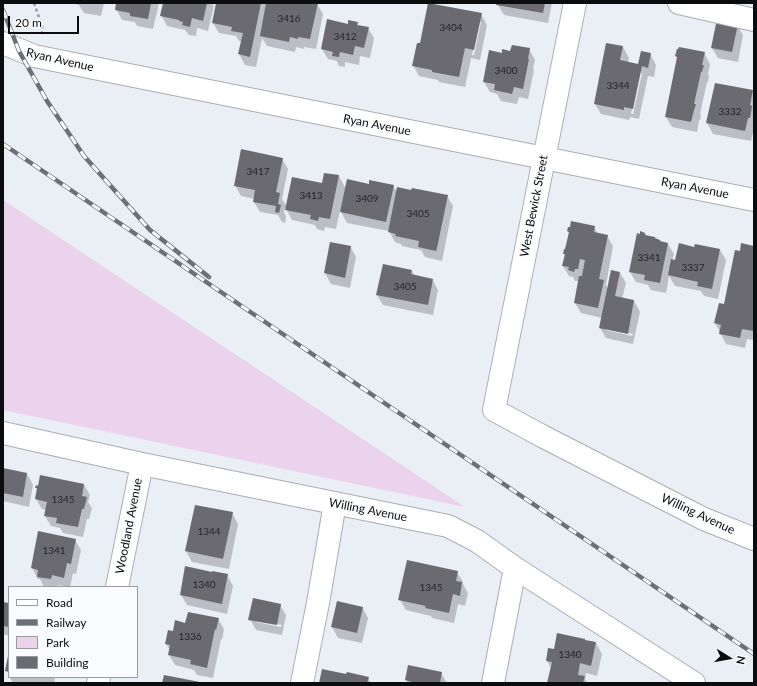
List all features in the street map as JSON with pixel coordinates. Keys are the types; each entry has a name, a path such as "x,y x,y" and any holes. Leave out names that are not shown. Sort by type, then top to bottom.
{"street":[{"name":"West Bewick Street","path":"494,410 575,3"},
{"path":"679,3 754,20"},
{"name":"Ryan Avenue","path":"3,43 34,56 754,200"},
{"name":"Willing Avenue","path":"494,410 704,519 754,539"},
{"name":"Willing Avenue","path":"3,433 142,464 448,526 476,541 691,682"},
{"name":"Woodland Avenue","path":"117,586 142,464"},
{"path":"302,683 318,603 335,504"},
{"path":"493,683 515,568"}],"path":[{"path":"34,3 43,29 34,56"}],"green space":[{"path":"3,200 465,507 3,410"}],"building":[{"path":"116,3 151,3 148,19 130,16 130,13 115,10"},
{"path":"163,3 207,3 203,21 192,18 190,27 182,25 183,22 179,20 160,16"},
{"path":"216,3 261,3 250,57 238,54 243,33 231,31 232,27 212,23"},
{"path":"266,3 318,3 310,39 290,37 289,42 260,36"},
{"path":"428,3 482,13 474,50 465,48 459,77 432,72 432,70 412,66 417,43 420,43"},
{"path":"497,3 545,3 543,13 496,5"},
{"path":"327,19 348,24 348,20 358,22 357,25 369,27 364,48 355,46 353,55 340,52 339,57 332,56 333,52 321,49"},
{"path":"717,19 738,24 732,52 711,48"},
{"path":"606,43 623,46 620,60 638,64 641,51 651,53 648,68 642,66 633,109 624,107 624,110 594,104"},
{"path":"512,45 530,48 523,89 514,87 512,94 494,90 495,84 483,82 489,50 502,53 502,49 510,51"},
{"path":"679,47 705,52 702,65 704,65 701,72 694,104 696,104 691,122 665,117 677,57 675,56"},
{"path":"715,83 753,90 750,105 752,106 750,118 748,118 745,131 706,123"},
{"path":"241,149 283,158 276,192 280,193 278,204 281,205 279,213 275,212 276,206 253,202 255,190 234,186"},
{"path":"324,173 339,175 330,219 319,217 318,221 310,219 311,215 285,210 292,177 322,183"},
{"path":"347,179 369,184 369,180 394,185 386,222 340,212"},
{"path":"397,187 411,190 412,188 448,195 436,251 418,247 419,241 395,236 396,234 388,232"},
{"path":"571,221 595,226 594,232 608,235 599,279 604,280 598,308 574,303 579,276 582,276 585,260 580,259 578,269 575,269 574,272 568,270 569,267 562,266 565,254 563,254 564,249 569,232 567,231 568,227 570,227"},
{"path":"640,231 645,233 645,235 655,237 660,241 668,243 660,283 644,280 645,275 629,272 637,233 640,234"},
{"path":"330,242 351,246 345,278 324,273"},
{"path":"679,243 694,247 695,244 720,249 712,289 697,286 698,282 668,275 671,259 675,260"},
{"path":"741,243 754,246 754,331 742,329 740,338 719,334 721,325 714,323 719,303 724,304 735,250 740,251"},
{"path":"383,264 412,270 411,274 433,279 428,305 376,295"},
{"path":"611,270 620,272 615,296 634,300 628,334 599,328"},
{"path":"3,468 27,473 23,497 3,493"},
{"path":"40,475 84,484 82,496 87,497 84,509 82,509 78,527 56,523 57,518 44,516 47,502 35,499 37,488 35,488 36,485 38,486"},
{"path":"195,505 233,512 223,559 185,551"},
{"path":"38,531 76,539 71,564 67,563 64,578 52,575 51,579 37,577 38,570 31,568"},
{"path":"407,560 458,571 456,581 462,582 460,596 453,594 449,613 398,600"},
{"path":"185,566 228,574 222,604 180,595"},
{"path":"253,598 281,604 277,625 248,620"},
{"path":"337,601 363,607 357,633 331,627"},
{"path":"3,602 8,603 8,627 3,626"},
{"path":"188,612 219,618 216,630 215,629 207,668 190,664 191,660 168,655 170,645 165,644 168,630 173,631 175,620 185,623"},
{"path":"557,633 596,642 591,666 580,663 578,675 585,676 583,683 547,683 552,662 546,661 548,648 554,649"},
{"path":"8,656 8,672 5,671"},
{"path":"408,665 442,672 440,683 412,683 405,680"},
{"path":"322,669 346,674 347,672 369,677 367,683 319,683"},
{"path":"164,675 200,682 200,683 162,683"}],"railway":[{"path":"3,10 19,51 47,101 84,156 150,230 209,277"},
{"path":"3,144 754,654"}]}
